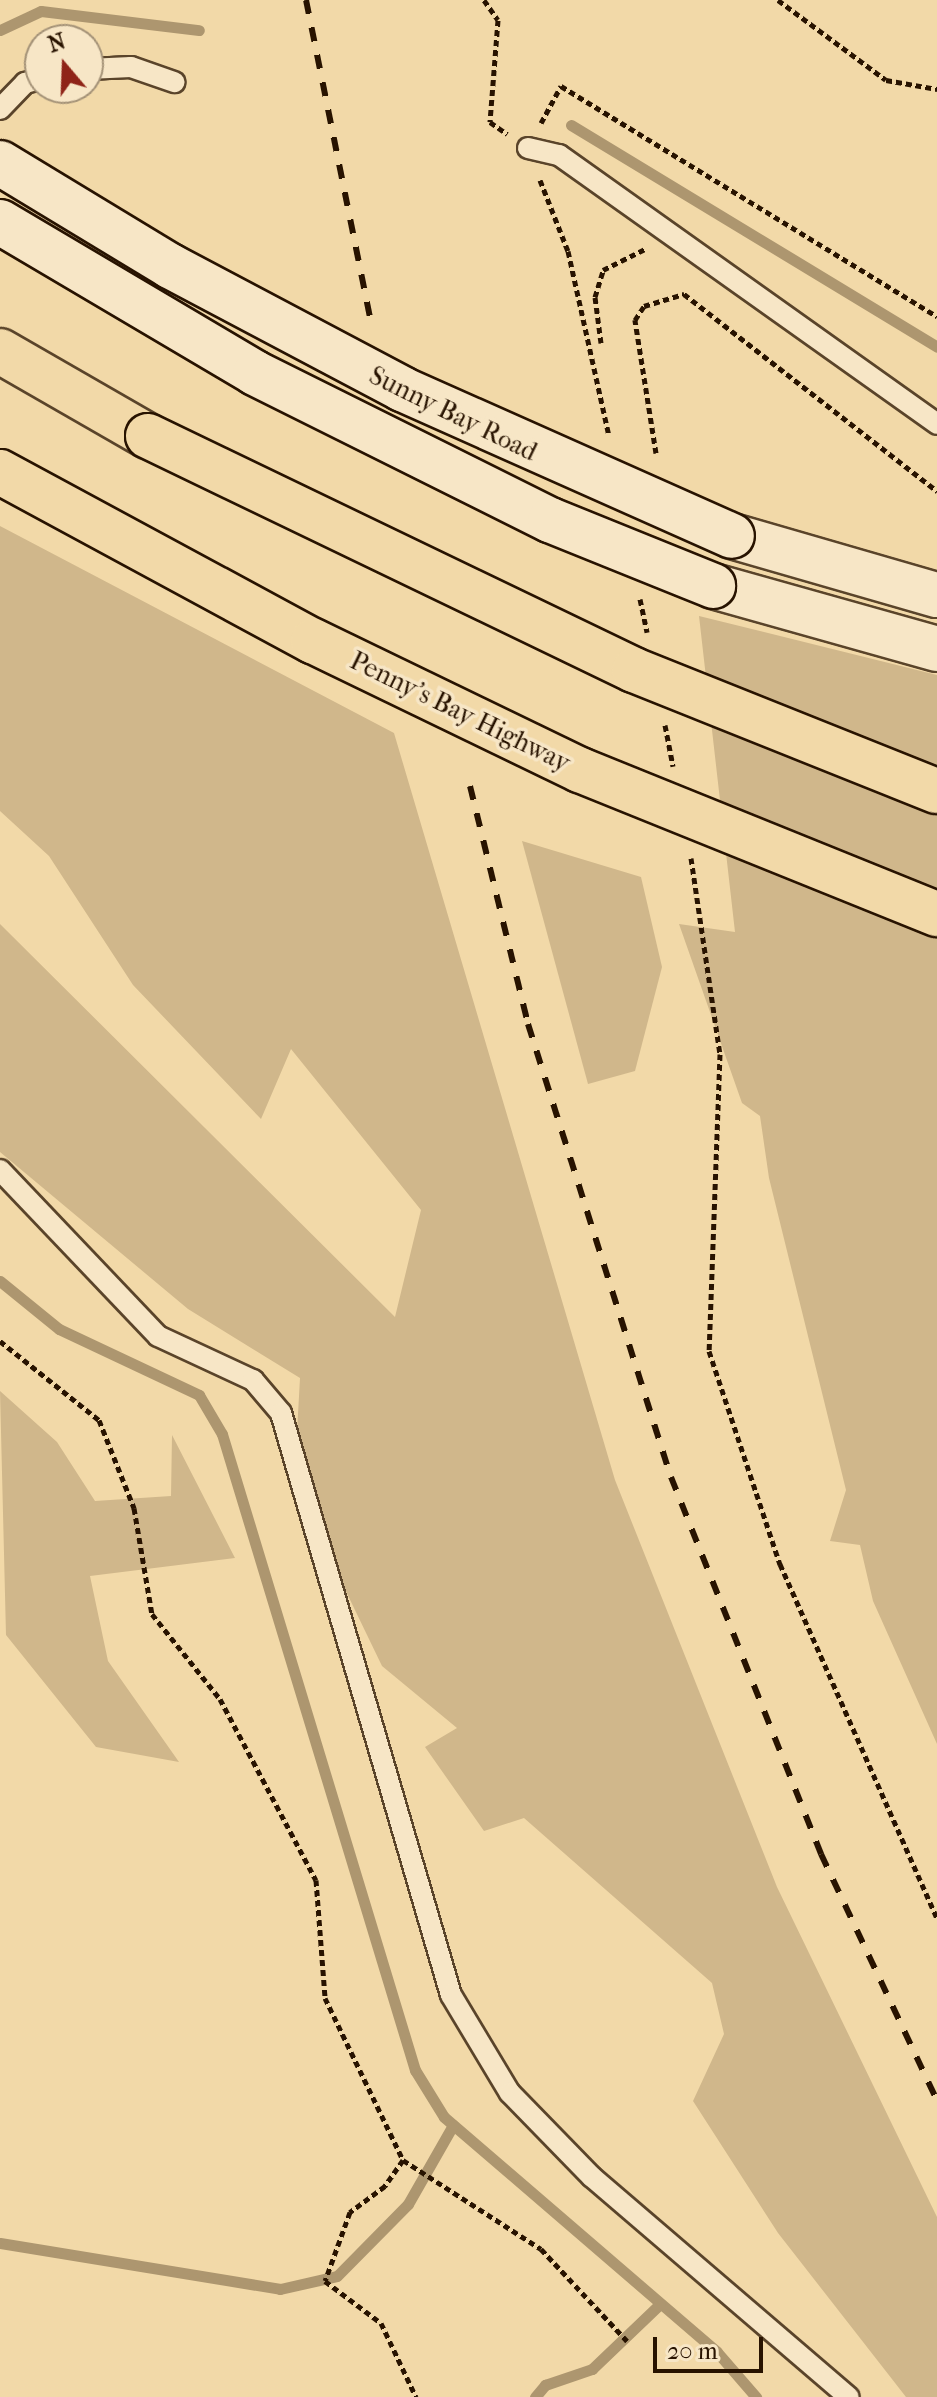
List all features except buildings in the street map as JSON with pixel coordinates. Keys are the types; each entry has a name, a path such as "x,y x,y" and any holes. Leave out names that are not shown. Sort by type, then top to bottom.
{"highway":[{"path":"0,351 361,544 634,670 937,791"},
{"name":"Penny's Bay Highway","path":"0,472 313,641 580,770 937,914"}],"main road":[{"name":"Sunny Bay Road","path":"0,163 170,266 389,383 522,449 732,536 937,595"},
{"name":"Sunny Bay Road","path":"0,222 255,373 550,520 713,586 937,649"}],"lane":[{"path":"104,68 131,67 174,82"},
{"path":"0,109 24,84"},
{"path":"528,148 559,155 689,243 937,424"},
{"path":"0,1170 158,1336 253,1380 281,1413 451,1995 510,2093 592,2177 849,2397"}],"path":[{"path":"484,0 498,20 490,122 528,148"},
{"path":"778,0 886,80 937,89"},
{"path":"601,343 595,297 603,270 639,250 689,243"},
{"path":"656,453 635,320 644,306 684,294 937,491"},
{"path":"0,1341 99,1420 134,1508 152,1614 220,1699 316,1880 325,1998 403,2160 541,2249 627,2341"},
{"path":"403,2160 385,2186 350,2212 325,2281 381,2323 416,2397"}],"shaded area":[{"path":"0,526 394,733 615,1480 777,1887 937,2217 937,2397 906,2397 778,2233 693,2101 724,2034 712,1983 524,1818 484,1831 425,1747 457,1728 382,1666 340,1579 297,1432 300,1378 188,1309 0,1152 0,924 395,1317 421,1210 291,1049 261,1119 133,985 49,856 0,811"},
{"path":"699,616 937,675 937,1744 873,1601 860,1545 830,1541 846,1490 769,1178 760,1116 742,1103 679,924 735,932"},
{"path":"522,841 641,877 662,967 635,1071 588,1084"},
{"path":"0,1391 57,1442 95,1501 171,1496 172,1435 235,1558 90,1576 108,1661 179,1762 96,1747 6,1635"}],"waterway":[{"path":"0,30 41,11 199,30"},
{"path":"571,125 937,347"},
{"path":"0,1281 59,1329 199,1395 222,1434 415,2070 444,2117 717,2352 756,2397"},
{"path":"0,2243 280,2289 337,2276 408,2204 453,2125"},
{"path":"535,2397 545,2385 592,2369 660,2304"}],"railway":[{"path":"306,0 371,323"},
{"path":"470,786 528,1024 671,1477 821,1854 937,2101"}]}
